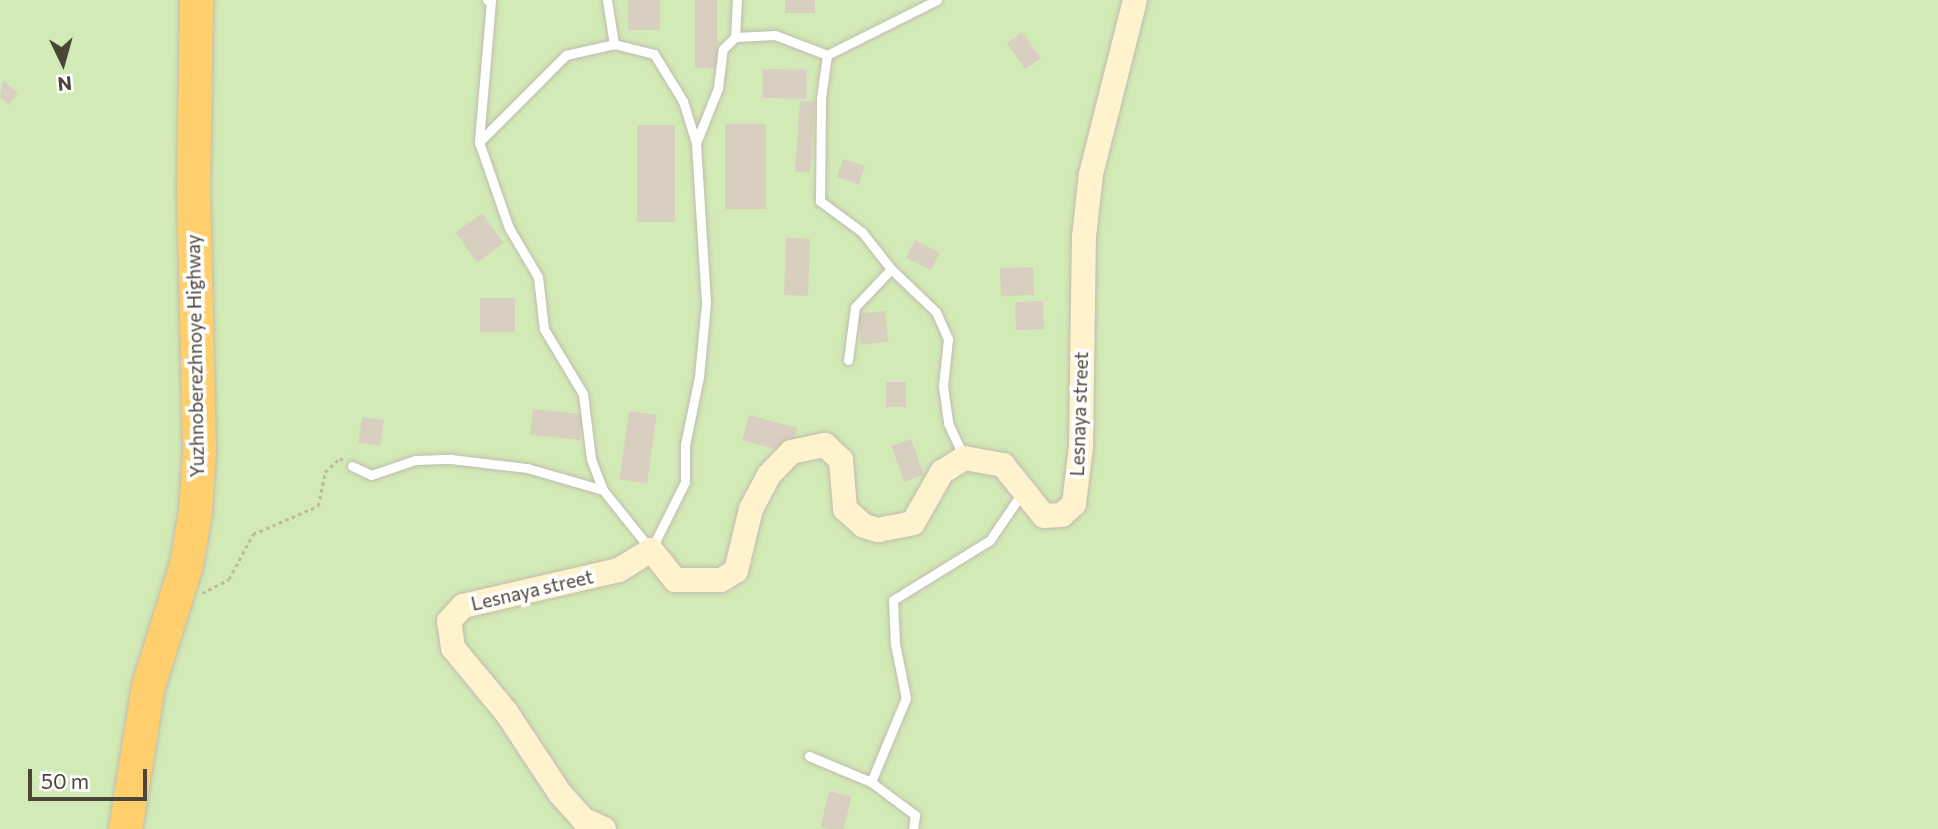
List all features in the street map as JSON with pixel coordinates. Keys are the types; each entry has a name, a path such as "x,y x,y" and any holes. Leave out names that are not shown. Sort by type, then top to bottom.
{"highway":[{"name":"Yuzhnoberezhnoye Highway","path":"125,829 148,686 186,564 195,512 200,450 193,192 197,0"},
{"name":"Yuzhnoberezhnoye Highway","path":"139,829 207,518 212,455 205,39 209,0"}],"street":[{"name":"Lesnaya street","path":"964,458 1003,465 1022,494 1044,516 1062,515 1074,504 1082,446 1084,237 1090,186 1101,121 1135,0"},
{"path":"651,550 675,580 705,583 736,571 751,509 769,475 791,452 825,445 841,460 845,509 864,526 878,530 913,523 942,472 964,458"},
{"name":"Lesnaya street","path":"604,829 572,808 506,712 453,648 447,629 463,606 619,570 651,550"}],"lane":[{"path":"479,142 566,55 614,44 654,54 683,101 696,143 706,303 699,377 685,445 685,482 651,550 603,490 591,459 583,394 544,329 538,277 509,228 479,142 491,1 487,0"},
{"path":"607,0 614,44"},
{"path":"696,143 718,88 723,49 735,37 737,0"},
{"path":"735,37 775,35 827,55 937,0"},
{"path":"827,55 821,98 820,201 862,232 891,269 936,312 948,339 943,386 948,423 964,458"},
{"path":"848,360 855,307 891,269"},
{"path":"352,466 372,475 415,460 451,459 527,468 603,490"},
{"path":"871,782 906,698 895,644 893,600 990,540 1022,494"},
{"path":"809,756 871,782 915,815 913,829"}],"path":[{"path":"190,599 229,579 253,534 318,506 325,472 340,458 352,466"}],"green space":[{"path":"0,0 1938,0 1938,829 0,829"}],"building":[{"path":"628,0 660,0 660,30 628,30"},
{"path":"695,0 717,0 717,68 695,68"},
{"path":"785,0 815,0 815,13 785,13"},
{"path":"1022,32 1041,58 1025,69 1007,43"},
{"path":"763,69 807,70 806,99 762,98"},
{"path":"3,80 18,93 9,105 0,97"},
{"path":"800,101 815,102 810,173 795,172"},
{"path":"725,124 766,124 766,209 725,209"},
{"path":"637,125 675,125 675,222 637,222"},
{"path":"843,159 865,166 859,184 837,177"},
{"path":"482,213 504,243 477,262 455,232"},
{"path":"786,238 810,239 808,296 784,295"},
{"path":"915,240 940,253 931,271 906,258"},
{"path":"1033,267 1034,295 1001,296 1000,268"},
{"path":"480,298 515,298 515,332 480,332"},
{"path":"1043,301 1044,329 1016,330 1015,302"},
{"path":"885,311 888,342 861,345 858,314"},
{"path":"886,382 906,382 906,407 886,407"},
{"path":"533,409 583,414 580,440 530,435"},
{"path":"629,411 657,415 647,483 619,479"},
{"path":"749,415 797,428 791,453 742,440"},
{"path":"362,417 384,420 380,446 358,443"},
{"path":"911,439 924,475 904,482 891,446"},
{"path":"829,791 851,796 844,829 821,827"}]}
